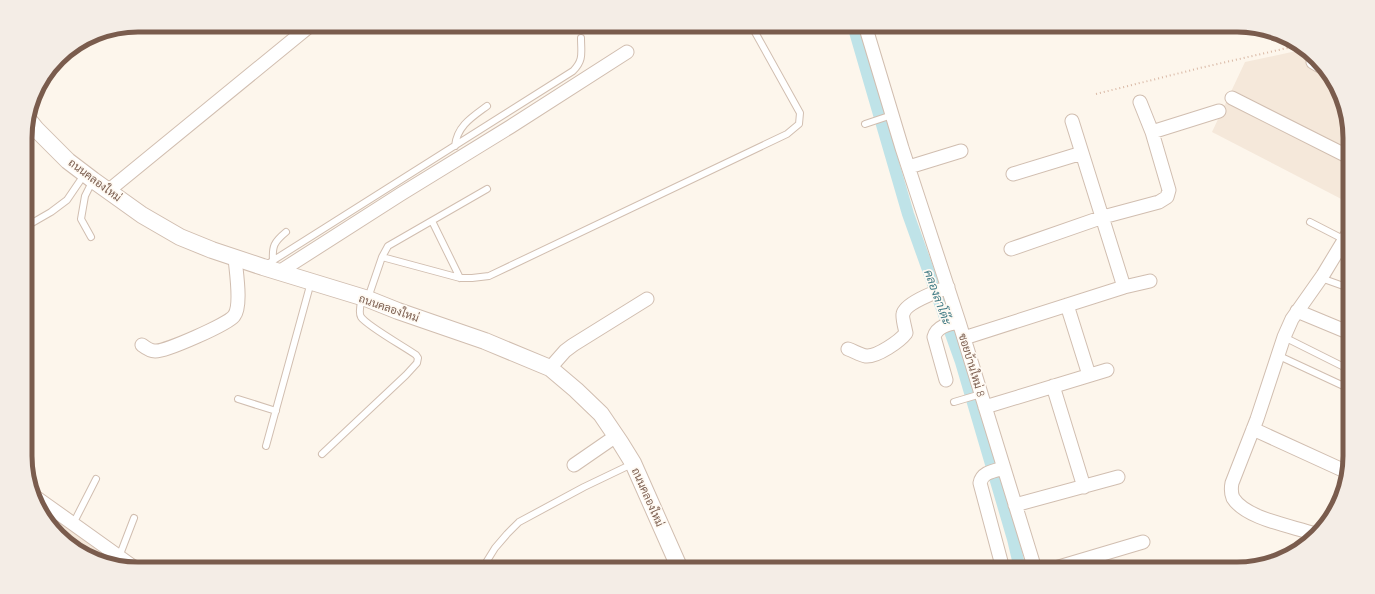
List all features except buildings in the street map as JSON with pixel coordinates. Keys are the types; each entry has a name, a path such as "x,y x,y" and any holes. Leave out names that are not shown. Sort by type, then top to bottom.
{"street":[{"path":"108,191 302,32"},
{"name":"ซอยบ้านใหม่ 8","path":"867,32 889,116 909,167 940,291 951,324 964,338 978,395 985,407 995,471 1015,505 1033,562"},
{"path":"272,267 401,194 510,127 627,52"},
{"path":"1232,98 1343,154"},
{"path":"1011,249 1102,217 1159,202 1167,197 1169,190 1152,132 1140,102"},
{"path":"1152,132 1219,111"},
{"path":"1072,121 1124,287"},
{"name":"ถนนคลองใหม่","path":"33,125 68,161 89,177 142,215 180,237 235,258 272,267 311,282 365,298 485,341 550,368 601,414 616,436 633,463 677,562"},
{"path":"909,167 961,152"},
{"path":"1013,174 1082,153"},
{"path":"1310,533 1270,521 1250,512 1240,506 1232,497 1231,490 1232,483 1253,429 1277,355 1292,319 1321,278 1343,242"},
{"path":"142,344 148,350 156,351 164,349 206,332 234,316 238,299 235,258"},
{"path":"964,338 1124,287 1150,281"},
{"path":"848,349 864,356 872,356 896,342 906,333 903,315 906,308 940,291"},
{"path":"550,368 565,351 573,345 647,299"},
{"path":"1067,305 1089,375"},
{"path":"1297,311 1343,330"},
{"path":"946,380 934,336 936,331 951,324"},
{"path":"985,407 1107,370"},
{"path":"1053,386 1084,487"},
{"path":"1253,429 1342,470"},
{"path":"574,465 616,436"},
{"path":"995,471 981,478 980,483 1001,562"},
{"path":"1015,505 1118,478"},
{"path":"42,502 125,561"},
{"path":"1076,562 1143,542"}],"lane":[{"path":"382,256 460,278 489,276 787,134 799,124 800,113 756,32"},
{"path":"272,267 455,146 573,71 579,65 581,59 581,38"},
{"path":"455,146 456,138 462,127 487,106"},
{"path":"864,124 889,116"},
{"path":"32,223 68,200 89,177"},
{"path":"89,177 81,219 91,237"},
{"path":"322,454 417,363 418,358 416,355 370,325 361,317 360,313 382,256 388,246 487,189"},
{"path":"432,221 460,278"},
{"path":"1310,222 1343,234"},
{"path":"272,267 272,251 274,244 286,232"},
{"path":"1321,278 1343,286"},
{"path":"266,446 311,282"},
{"path":"1284,337 1343,366"},
{"path":"1277,355 1343,385"},
{"path":"954,402 978,395"},
{"path":"238,400 276,411"},
{"path":"486,562 495,548 519,522 584,487 633,463"},
{"path":"73,524 96,479"},
{"path":"119,557 134,518"}],"path":[{"path":"1096,94 1292,47"}],"shaded area":[{"path":"1297,51 1321,73 1335,97 1342,124 1343,200 1212,132 1245,62"},
{"path":"46,510 116,560 97,554 73,540 54,521"}],"waterway":[{"name":"คลองลาโต๊ะ","path":"855,32 908,214 961,362 1018,562"}]}
